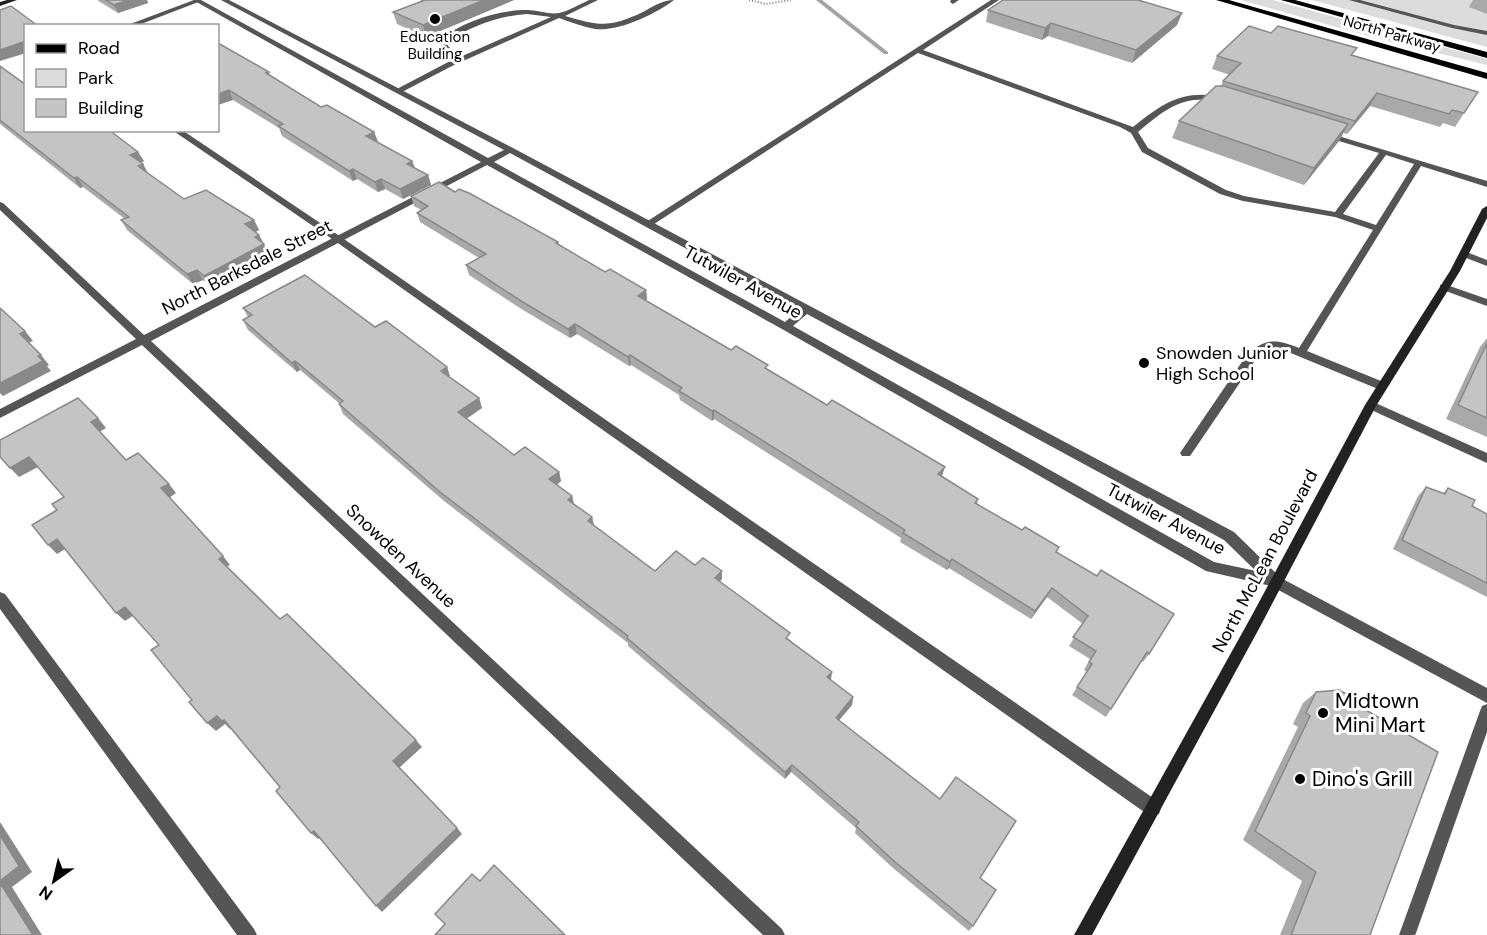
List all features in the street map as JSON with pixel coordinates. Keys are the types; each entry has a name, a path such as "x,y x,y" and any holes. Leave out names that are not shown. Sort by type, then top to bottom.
{"main road":[{"path":"0,4 14,0"},
{"name":"North Parkway","path":"1220,0 1487,76"},
{"name":"North Parkway","path":"1285,0 1487,56"},
{"name":"North McLean Boulevard","path":"1083,935 1371,405 1464,254 1482,229 1487,209"}],"street":[{"name":"Tutwiler Avenue","path":"197,0 786,327 1211,567 1276,582 1487,696"},
{"path":"133,24 197,0"},
{"name":"Tutwiler Avenue","path":"224,0 510,150 1229,536 1276,582"},
{"path":"376,99 595,0"},
{"path":"459,60 444,47 444,40 460,30 504,12 530,11 559,16 599,28 614,26 671,0"},
{"path":"648,224 996,0"},
{"path":"1352,0 1454,27 1487,33"},
{"path":"285,49 304,42"},
{"path":"919,51 1134,131 1145,150 1223,192 1243,198 1337,215 1378,230"},
{"path":"1134,131 1173,101 1195,96 1228,102"},
{"path":"1314,130 1487,184"},
{"path":"179,132 338,239 1153,808"},
{"name":"North Barksdale Street","path":"0,414 510,150"},
{"path":"1337,215 1384,152"},
{"path":"1301,353 1419,163"},
{"name":"Snowden Avenue","path":"0,205 776,935"},
{"path":"1464,254 1487,263"},
{"path":"1444,287 1487,303"},
{"path":"786,327 806,309"},
{"path":"1186,453 1252,356 1264,346 1282,345 1382,386"},
{"path":"1371,405 1487,458"},
{"path":"0,598 248,935"},
{"path":"1407,933 1487,711"}],"path":[{"path":"749,0 766,4 789,0"}],"green space":[{"path":"1241,0 1273,0 1487,59 1487,65 1372,37"},
{"path":"1312,0 1487,0 1487,47"}],"building":[{"path":"106,0 128,0 114,5"},
{"path":"425,0 484,0 423,25 393,12"},
{"path":"1003,0 1138,0 1182,13 1136,50 1051,23 1045,28 988,10"},
{"path":"11,6 35,24 24,24 24,42 0,50 0,10"},
{"path":"1249,26 1271,33 1278,26 1357,48 1351,55 1478,92 1464,113 1452,110 1449,114 1377,93 1355,121 1223,81 1241,63 1217,56"},
{"path":"219,44 269,72 266,73 321,107 327,105 374,132 366,136 412,161 407,164 428,175 400,189 381,179 375,182 353,169 349,171 278,126 283,124 229,90 219,94"},
{"path":"0,66 24,84 24,132 112,132 138,152 130,155 143,164 138,166 184,199 206,190 254,220 245,224 259,235 255,237 264,244 204,276 197,270 187,274 121,220 129,217 77,177 74,178 0,120"},
{"path":"1216,86 1224,86 1348,124 1314,168 1179,121"},
{"path":"439,182 455,192 459,189 469,193 558,242 556,243 605,272 610,269 646,290 638,296 731,350 736,346 768,365 765,368 827,405 832,400 945,467 938,474 978,499 975,503 1022,530 1025,527 1059,547 1056,552 1097,576 1101,570 1174,614 1111,709 1077,687 1092,664 1089,662 1096,651 1073,637 1088,616 1052,588 1035,611 952,559 950,562 903,533 905,530 714,410 712,411 679,391 682,388 630,355 628,357 575,324 568,329 466,265 486,254 417,213 428,206 411,196"},
{"path":"305,275 375,327 386,321 447,367 441,371 479,398 458,412 514,455 525,447 559,472 549,479 572,496 568,500 592,517 588,521 655,571 676,551 695,565 703,558 722,571 715,578 790,633 786,638 832,672 827,677 853,697 836,718 940,799 956,777 1016,821 980,878 996,890 973,926 895,862 856,826 859,822 792,765 785,772 627,638 628,636 440,492 339,404 343,401 295,361 292,363 243,320 252,315 243,308"},
{"path":"0,308 25,331 20,334 41,355 38,356 43,361 0,383"},
{"path":"1487,343 1487,418 1458,405"},
{"path":"78,398 98,418 91,422 126,460 138,453 169,484 161,488 223,556 219,559 280,619 287,614 416,740 393,761 457,828 376,906 314,831 311,833 276,791 280,787 224,720 222,721 217,716 207,723 189,702 192,700 151,650 159,645 125,607 116,613 57,539 48,545 32,525 57,510 52,504 64,497 29,457 10,468 0,457 0,440"},
{"path":"1426,487 1445,494 1448,488 1475,500 1472,506 1487,514 1487,583 1402,540"},
{"path":"1339,690 1366,705 1364,709 1438,752 1370,935 1291,935 1316,872 1255,831 1310,716 1306,713 1316,692"},
{"path":"0,835 19,866 0,881"},
{"path":"494,865 565,935 435,935 445,924 435,914 472,874 480,881"},
{"path":"0,883 33,935 0,935"}],"waterway":[{"path":"819,0 886,53"}],"place":[{"name":"Education Building","path":"435,19"},
{"name":"Snowden Junior High School","path":"1144,363"},
{"name":"Midtown Mini Mart","path":"1323,713"},
{"name":"Dino's Grill","path":"1300,779"}]}
